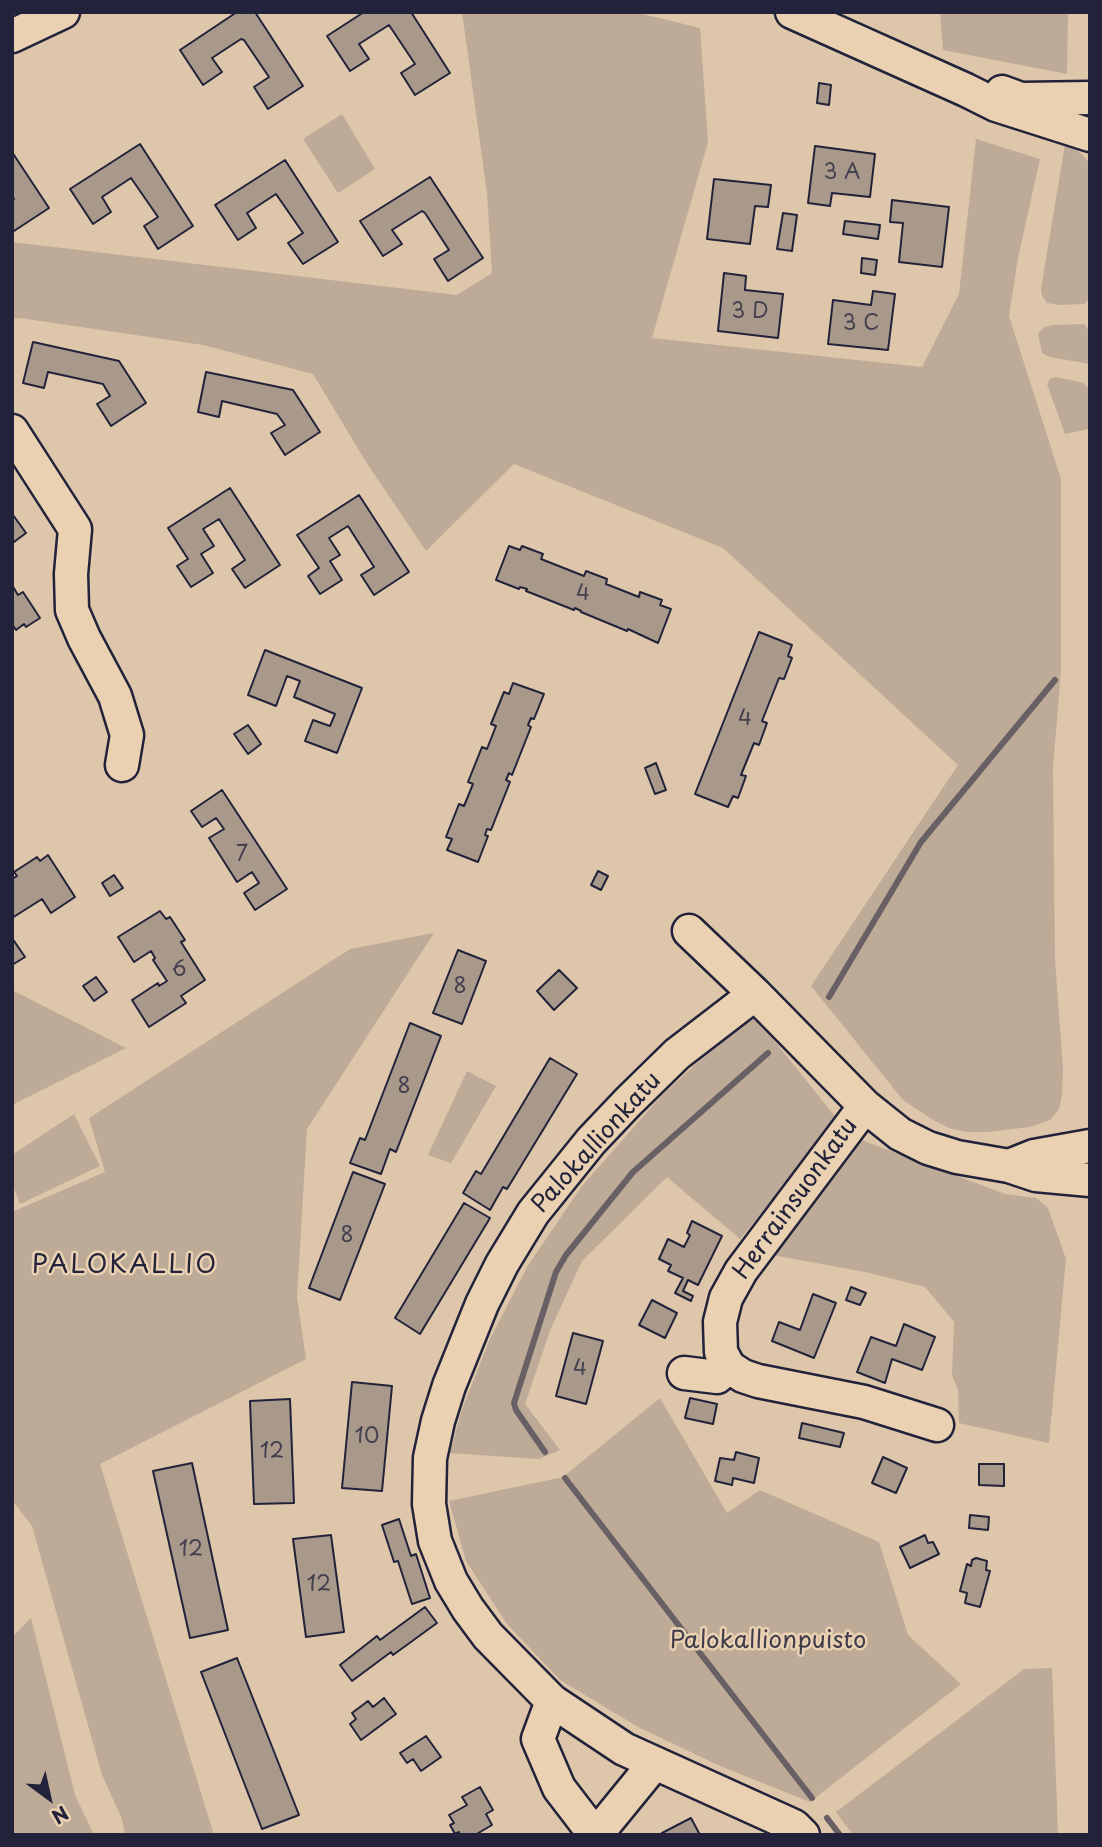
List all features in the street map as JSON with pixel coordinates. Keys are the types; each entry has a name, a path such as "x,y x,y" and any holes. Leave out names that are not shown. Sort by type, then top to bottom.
{"street":[{"path":"12,36 63,12"},
{"path":"792,12 996,106 1090,135"},
{"path":"966,90 995,90 1021,99 1090,98"},
{"path":"12,431 75,529 71,574 72,610 115,696 127,735 122,765"},
{"path":"689,930 755,993 865,1106 900,1134 928,1149 983,1163 1009,1166 1037,1175 1090,1180"},
{"name":"Palokallionkatu","path":"755,993 677,1054 628,1102 533,1213 502,1264 482,1304 438,1420 430,1458 429,1504 435,1541 451,1581 488,1636 552,1700 599,1734 654,1764 794,1826 803,1835"},
{"name":"Herrainsuonkatu","path":"729,1367 721,1352 720,1322 731,1289 741,1271 865,1106"},
{"path":"1009,1166 1034,1156 1090,1146"},
{"path":"684,1373 717,1377 729,1367 758,1381 864,1402 937,1425"},
{"path":"552,1700 538,1739 559,1788 595,1835 654,1764"}],"green space":[{"path":"462,12 634,12 700,28 708,142 652,338 922,367 959,294 976,139 1040,159 1018,258 1009,316 1061,479 1061,670 1053,767 1055,960 1063,1068 1059,1109 1050,1120 1030,1127 966,1132 933,1120 903,1100 811,986 958,765 723,548 514,464 426,551 366,462 313,374 203,345 12,319 12,242 457,295 492,273 487,193"},
{"path":"940,12 1068,12 1067,74 943,50"},
{"path":"342,114 375,169 338,193 303,139"},
{"path":"1065,144 1076,149 1090,163 1090,297 1085,304 1047,303 1041,289"},
{"path":"1085,324 1090,334 1090,364 1050,357 1042,353 1038,334 1044,327"},
{"path":"1056,377 1084,383 1089,389 1089,429 1065,434 1047,384 1050,379"},
{"path":"434,933 307,1129 297,1297 306,1359 100,1464 214,1835 125,1835 122,1819 102,1775 32,1526 12,1500 12,1212 105,1172 89,1118 350,949"},
{"path":"12,990 126,1048 12,1105"},
{"path":"752,1013 838,1120 740,1239 667,1177 582,1261 551,1328 525,1404 560,1450 539,1459 450,1453 461,1412 489,1341 527,1267 582,1186 663,1094"},
{"path":"467,1071 496,1086 451,1163 428,1155"},
{"path":"74,1114 100,1166 20,1204 12,1184 12,1155"},
{"path":"859,1139 1005,1194 1036,1198 1048,1208 1066,1259 1049,1443 959,1423 958,1390 952,1375 954,1322 925,1287 870,1273 773,1255"},
{"name":"Palokallionpuisto","path":"660,1398 727,1513 760,1490 879,1542 908,1635 961,1684 810,1802 720,1766 638,1727 560,1680 507,1624 466,1561 449,1501 563,1477"},
{"path":"31,1618 75,1795 94,1835 12,1835 12,1637"},
{"path":"1052,1668 1058,1835 853,1835 836,1812 1024,1669"}],"building":[{"path":"237,12 255,12 303,86 268,109 254,87 269,77 244,40 241,39 212,58 222,72 203,85 180,50"},
{"path":"364,12 411,12 450,73 415,95 401,73 415,64 389,25 359,44 369,59 350,71 327,36"},
{"path":"819,83 831,85 829,105 817,103"},
{"path":"140,144 193,226 158,249 144,226 158,217 131,178 102,197 111,212 93,224 70,189"},
{"path":"815,146 875,154 870,197 832,193 830,206 808,203"},
{"path":"12,152 49,208 14,231 12,228"},
{"path":"285,160 338,242 303,264 288,243 303,233 276,194 247,213 256,228 238,240 215,205"},
{"path":"430,177 483,258 448,281 434,259 449,250 425,213 422,211 392,230 402,244 383,256 360,221"},
{"path":"714,179 771,185 768,207 755,206 750,244 707,239"},
{"path":"892,200 949,207 942,267 899,262 903,223 890,222"},
{"path":"783,213 797,215 792,251 777,249"},
{"path":"845,221 880,225 878,239 843,234"},
{"path":"862,258 877,260 875,275 861,273"},
{"path":"724,273 746,276 745,290 783,294 778,338 718,331"},
{"path":"873,291 895,294 888,350 828,344 833,300 871,305"},
{"path":"33,342 119,361 146,403 111,426 97,404 110,396 103,384 48,372 44,388 23,383"},
{"path":"206,372 293,390 320,432 285,455 271,433 285,425 277,414 222,401 219,417 198,412"},
{"path":"230,488 280,565 245,588 232,569 245,560 219,519 203,529 214,546 201,554 213,573 191,587 177,566 188,559 168,528"},
{"path":"359,495 409,572 374,595 361,575 374,567 348,526 329,538 340,555 330,561 342,580 320,594 308,576 319,568 297,535"},
{"path":"13,515 26,533 14,542 12,539"},
{"path":"509,546 520,550 522,546 543,554 541,559 584,576 586,571 607,579 606,584 639,597 640,592 662,600 660,605 671,609 658,643 575,608 574,610 526,591 527,589 519,589 496,580"},
{"path":"12,585 18,595 23,592 40,618 16,630 12,624"},
{"path":"759,632 792,645 788,656 792,658 784,679 779,678 762,721 767,723 759,745 754,743 741,775 746,776 738,798 733,796 728,807 695,794"},
{"path":"265,650 362,688 337,753 305,741 313,720 330,726 335,714 294,697 300,681 287,676 276,706 248,695"},
{"path":"513,683 544,694 534,719 531,718 528,725 531,727 512,775 509,773 506,780 510,782 491,830 487,829 485,835 488,836 478,862 447,850 452,839 446,837 459,804 464,806 473,784 468,782 482,747 487,749 496,726 491,724 504,692 509,694"},
{"path":"248,725 261,744 248,754 234,734"},
{"path":"656,763 666,790 655,794 645,768"},
{"path":"222,790 287,889 255,910 244,893 259,883 252,872 237,882 209,838 224,829 216,818 202,827 191,811"},
{"path":"48,855 75,897 51,913 42,899 12,918 12,879 17,876 14,872 37,857 40,861"},
{"path":"598,871 608,876 601,890 591,885"},
{"path":"114,875 123,888 110,896 102,883"},
{"path":"160,911 166,919 170,917 185,940 181,942 205,980 181,996 186,1003 149,1027 132,1000 158,983 159,986 167,981 153,960 155,958 151,951 134,962 118,937"},
{"path":"12,938 25,957 12,965"},
{"path":"458,950 486,961 462,1024 433,1013"},
{"path":"559,970 577,988 554,1010 537,991"},
{"path":"96,977 107,992 94,1001 83,986"},
{"path":"410,1023 441,1036 396,1152 390,1149 381,1174 350,1163 360,1138 365,1140"},
{"path":"550,1058 577,1074 507,1189 503,1187 490,1210 463,1193 476,1171 481,1174"},
{"path":"353,1172 385,1184 340,1300 309,1288"},
{"path":"464,1203 490,1218 420,1334 395,1318"},
{"path":"692,1221 722,1236 698,1285 688,1280 683,1291 693,1296 691,1301 675,1293 683,1278 668,1271 671,1265 659,1259 668,1239 684,1247 690,1235 687,1233"},
{"path":"851,1287 866,1293 860,1305 846,1300"},
{"path":"813,1294 836,1303 814,1358 772,1341 779,1322 800,1330"},
{"path":"652,1300 677,1313 665,1338 639,1325"},
{"path":"904,1324 935,1337 922,1370 892,1359 885,1383 857,1372 871,1337 896,1346"},
{"path":"573,1333 603,1341 586,1404 556,1396"},
{"path":"352,1382 392,1386 382,1491 342,1488"},
{"path":"690,1398 717,1404 713,1424 685,1418"},
{"path":"290,1399 294,1503 254,1504 250,1401"},
{"path":"802,1423 844,1433 840,1447 799,1438"},
{"path":"736,1452 759,1458 754,1483 733,1478 732,1485 715,1481 720,1458 734,1460"},
{"path":"883,1457 907,1468 896,1493 872,1483"},
{"path":"192,1463 228,1630 190,1638 153,1471"},
{"path":"979,1464 1004,1464 1004,1486 979,1485"},
{"path":"970,1515 989,1517 988,1530 969,1528"},
{"path":"399,1519 411,1556 416,1554 430,1598 412,1604 398,1561 394,1562 382,1525"},
{"path":"331,1535 344,1632 306,1637 293,1539"},
{"path":"925,1535 928,1543 933,1542 939,1554 910,1568 900,1547"},
{"path":"976,1558 987,1561 986,1570 990,1571 980,1607 965,1603 967,1593 960,1591 967,1564 971,1566 972,1560"},
{"path":"425,1607 437,1623 352,1681 340,1665 377,1636 380,1640"},
{"path":"237,1658 299,1815 262,1829 201,1672"},
{"path":"384,1698 396,1714 361,1740 350,1724 356,1719 352,1713 368,1701 373,1707"},
{"path":"426,1736 441,1757 421,1771 413,1759 407,1763 400,1753"},
{"path":"480,1787 493,1810 486,1814 492,1825 475,1835 460,1835 459,1832 455,1834 450,1825 454,1823 449,1815 467,1805 462,1797"},
{"path":"691,1818 700,1835 663,1835 662,1833"}],"waterway":[{"path":"829,997 921,842 1055,680"},
{"path":"545,1452 514,1403 556,1272 566,1255 633,1172 768,1053"},
{"path":"565,1478 812,1798"},
{"path":"827,1818 840,1835"}],"district":[{"name":"PALOKALLIO","path":"125,1266"}]}
